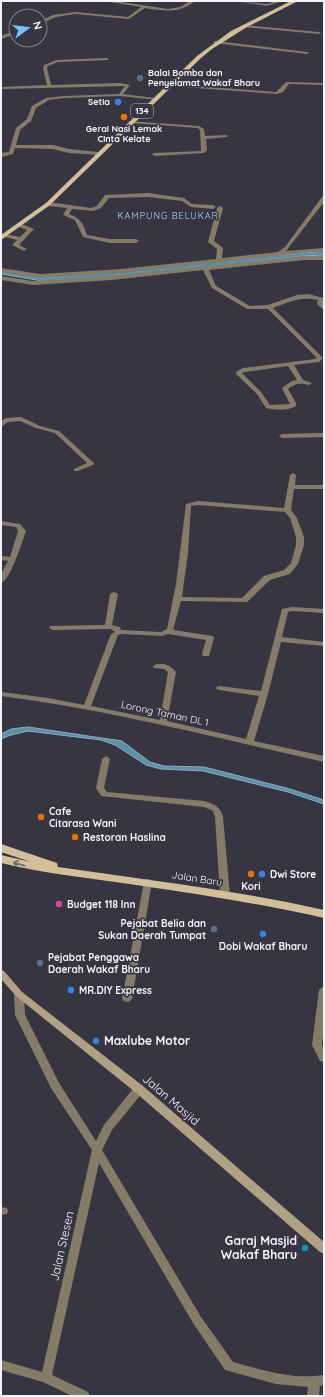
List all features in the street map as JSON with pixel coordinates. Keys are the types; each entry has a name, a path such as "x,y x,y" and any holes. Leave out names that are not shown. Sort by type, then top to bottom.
{"main road":[{"name":"134","path":"2,237 48,204 170,84 216,42 294,1"},
{"name":"Jalan Baru","path":"1,848 66,871"},
{"name":"Jalan Baru","path":"1,859 29,867 148,882 324,914"}],"street":[{"path":"106,1 173,10 181,8 193,1"},
{"path":"236,1 267,5 280,1"},
{"path":"48,19 55,16 75,13 129,18 145,6"},
{"path":"244,26 319,33"},
{"path":"216,42 307,53"},
{"path":"49,85 45,68 49,63 106,59"},
{"path":"170,84 277,93 281,91 288,83 324,84"},
{"path":"2,88 49,85 128,85 128,87 120,95"},
{"path":"1,155 10,153 18,129 29,120 34,106 44,100 120,95 155,99"},
{"path":"131,122 199,127 202,129 204,150 202,152 155,154"},
{"path":"203,138 226,136"},
{"path":"13,146 53,147 69,151 98,154"},
{"path":"48,204 84,210 96,209 104,199 112,195 148,195 184,200 191,205 213,207"},
{"path":"279,254 287,248 323,201"},
{"path":"70,208 67,216 77,219 86,236 111,241 136,241"},
{"path":"219,260 220,248 211,242 220,208"},
{"path":"316,209 324,210"},
{"path":"19,225 32,230 15,246 24,249"},
{"path":"2,237 22,239"},
{"path":"1,270 40,276 122,271 312,250 324,250"},
{"path":"1,278 33,283 129,277 305,258 324,258"},
{"path":"205,268 213,286 249,308 269,307 297,297 308,296 322,299 320,304 324,308"},
{"path":"269,307 320,358 317,361 243,370 238,373 259,393 267,406 273,408 293,406 294,403 285,388 294,382 302,381 309,383"},
{"path":"290,364 302,381"},
{"path":"1,425 6,420 20,419 38,427 57,432 92,464 76,470"},
{"path":"282,436 324,435"},
{"path":"178,599 244,600 267,578 290,570 294,564 300,544 300,537 293,518 287,510 293,475"},
{"path":"291,487 324,487"},
{"path":"168,632 176,609 184,565 188,505 198,503 287,510"},
{"path":"1,523 11,524 21,528 22,531 14,559 1,581"},
{"path":"1,558 14,559"},
{"path":"108,627 114,594"},
{"path":"249,742 264,694 285,612 287,610 324,611"},
{"path":"53,628 108,627 118,629 119,632"},
{"path":"87,707 113,636 119,632 162,634 168,632 210,638 206,654"},
{"path":"278,639 324,644"},
{"path":"157,666 166,667 172,672 164,723"},
{"path":"219,688 264,694"},
{"name":"Lorong Taman DL 1","path":"1,694 87,707 324,759"},
{"path":"106,759 100,788 104,794 204,804 212,806 218,810 225,895"},
{"path":"128,999 148,882"},
{"name":"Jalan Masjid","path":"1,973 19,994 139,1090 323,1246"},
{"path":"324,990 317,1045 324,1058"},
{"path":"19,994 19,1010 26,1028 56,1085 97,1150 197,1320 229,1366 279,1379 319,1381 313,1396"},
{"name":"Jalan Stesen","path":"46,1378 97,1150 108,1128 139,1090"},
{"path":"1,1364 46,1378 84,1396"}],"water":[{"path":"324,251 324,255 125,276 42,281 1,274 1,271 42,278"},
{"path":"28,727 122,741 150,762 164,766 204,767 290,789 324,800 324,804 288,792 203,771 161,769 146,765 115,745 101,740 28,731 1,739 1,734 11,729"}],"place":[{"name":"Balai Bomba dan Penyelamat Wakaf Bharu","path":"140,78"},
{"name":"Setia","path":"118,102"},
{"name":"Gerai Nasi Lemak Cinta Kelate","path":"124,117"},
{"name":"Cafe Citarasa Wani","path":"41,817"},
{"name":"Restoran Haslina","path":"75,837"},
{"name":"Kori","path":"251,874"},
{"name":"Dwi Store","path":"262,874"},
{"name":"Budget 118 Inn","path":"59,904"},
{"name":"Pejabat Belia dan Sukan Daerah Tumpat","path":"214,929"},
{"name":"Dobi Wakaf Bharu","path":"263,934"},
{"name":"Pejabat Penggawa Daerah Wakaf Bharu","path":"40,963"},
{"name":"MR.DIY Express","path":"71,990"},
{"name":"Maxlube Motor","path":"96,1041"},
{"name":"Garaj Masjid Wakaf Bharu","path":"305,1248"}],"district":[{"name":"KAMPUNG BELUKAR","path":"168,216"}]}
